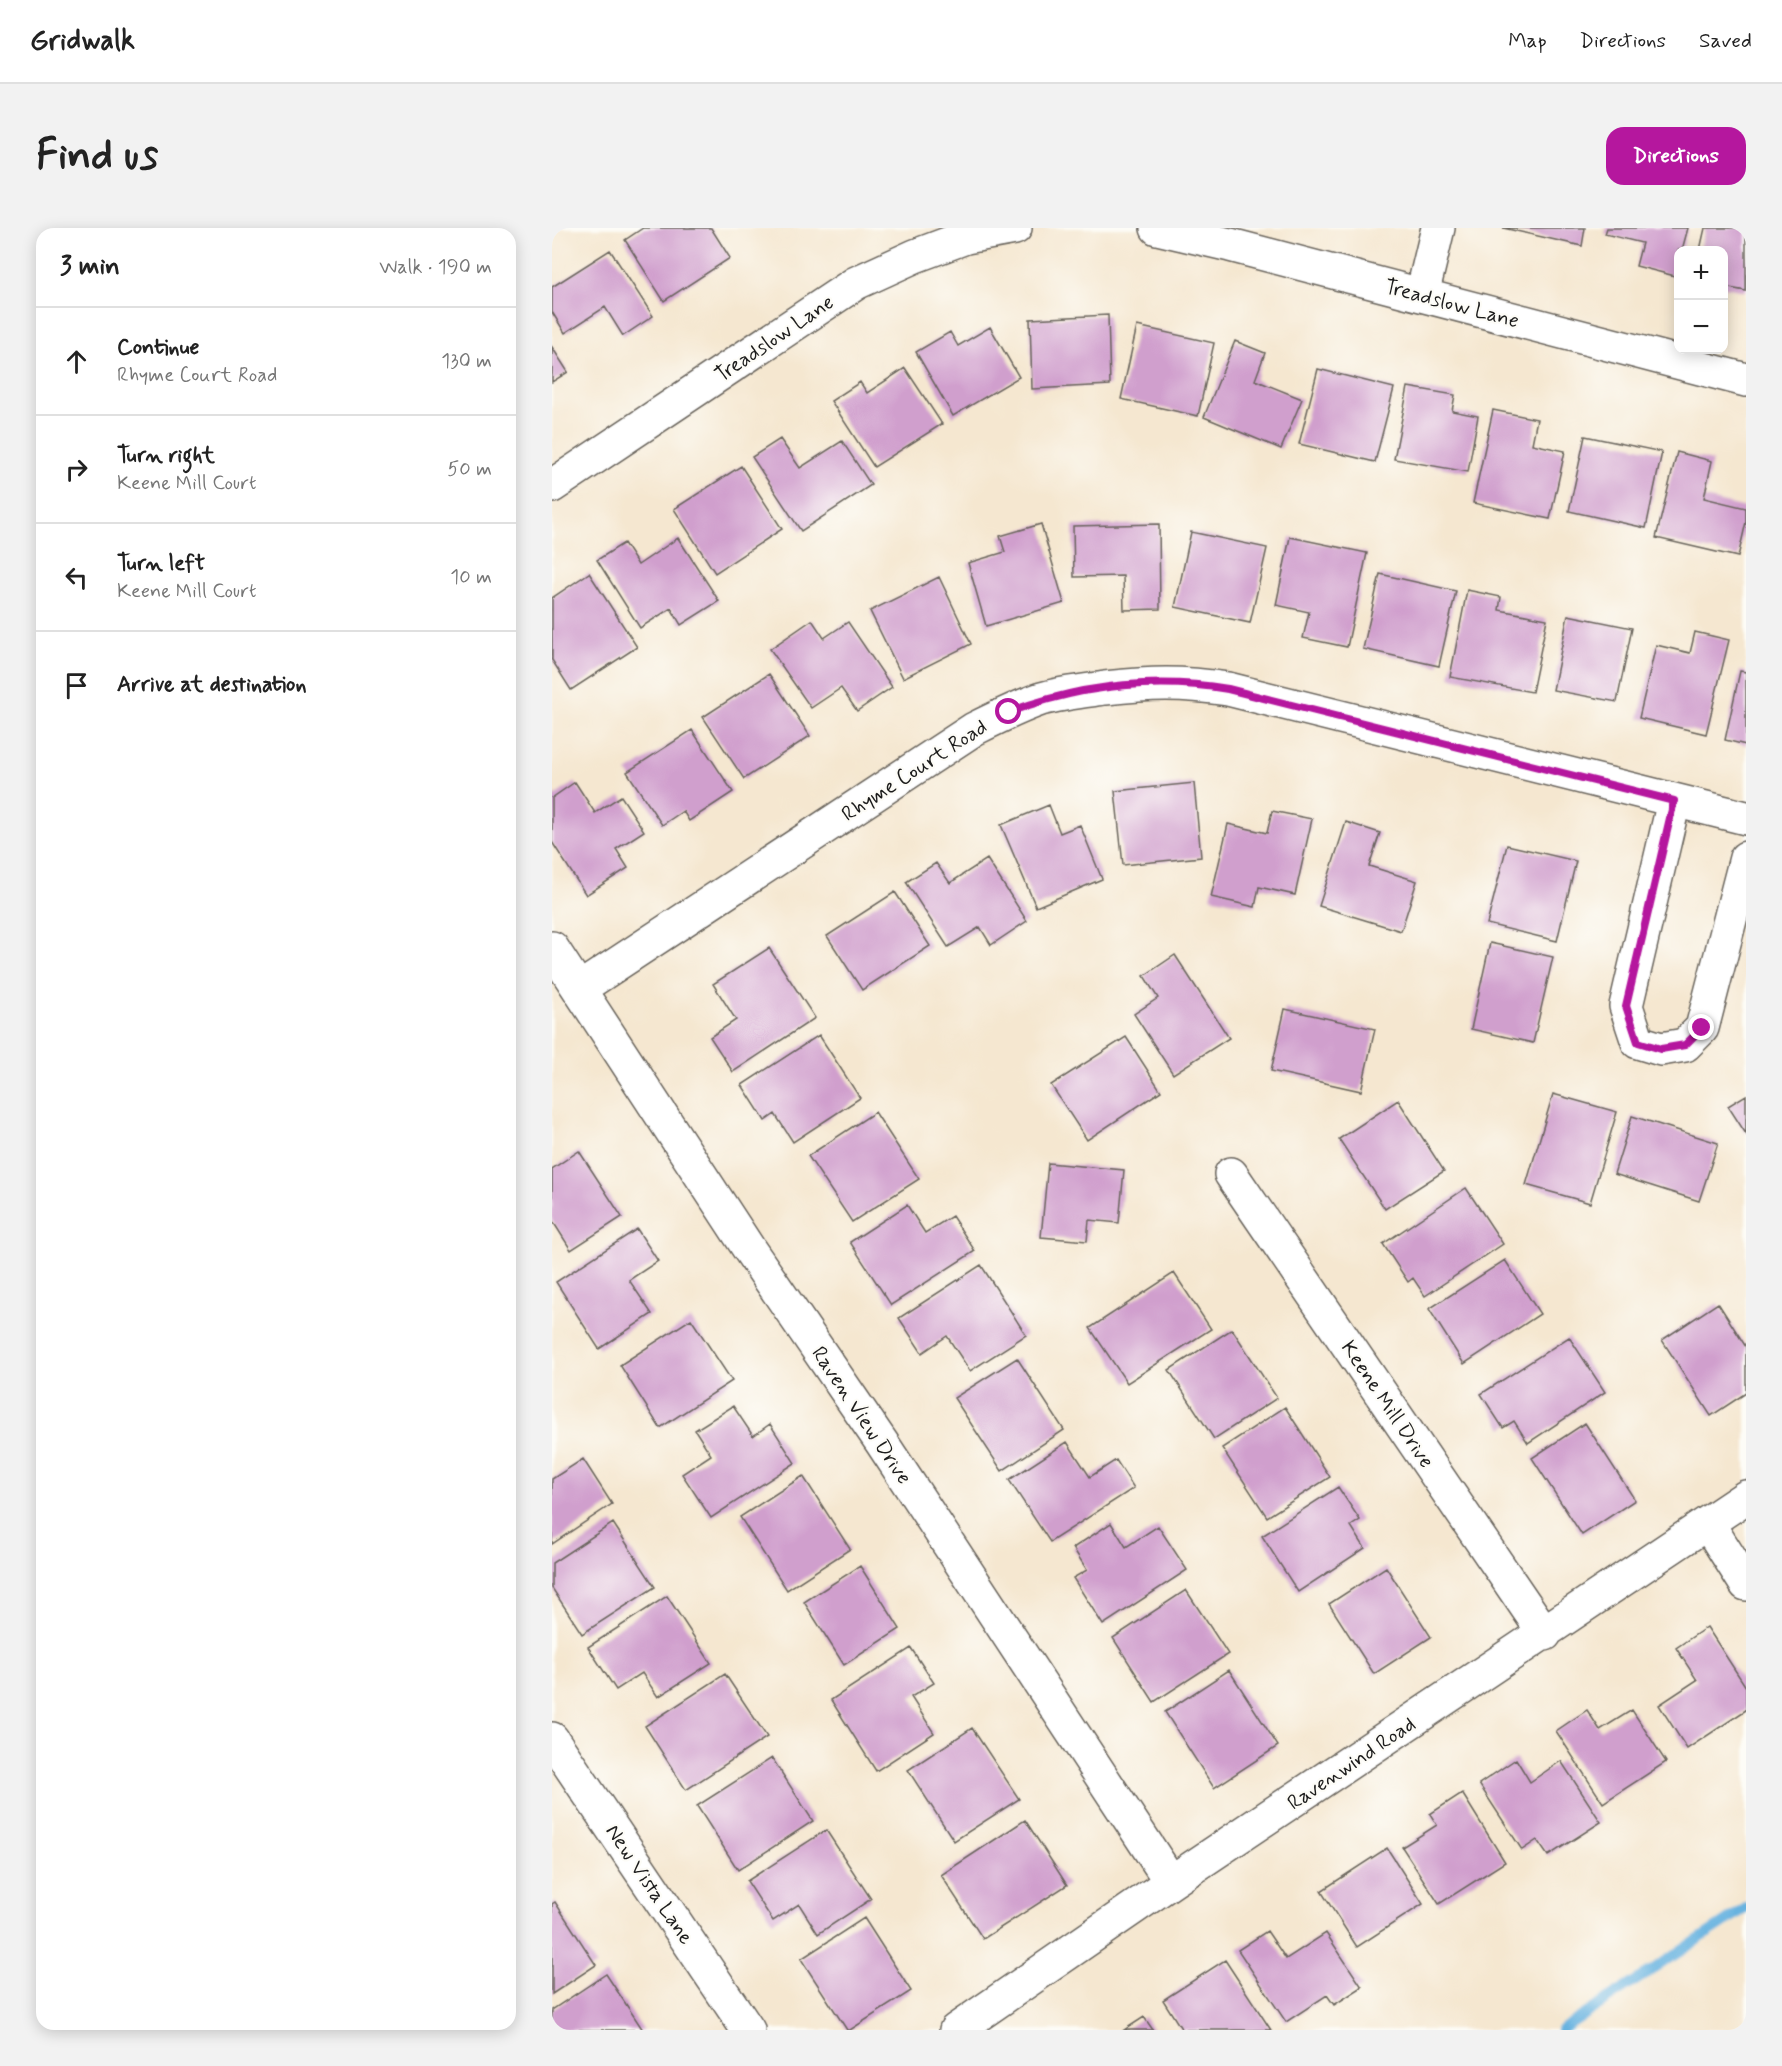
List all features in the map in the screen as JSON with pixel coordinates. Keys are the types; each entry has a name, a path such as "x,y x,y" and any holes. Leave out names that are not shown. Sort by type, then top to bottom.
{"street":[{"name":"Treadslow Lane","path":"552,486 856,283 915,256 966,237 1015,228"},
{"name":"Treadslow Lane","path":"1157,228 1746,380"},
{"path":"1422,295 1438,228"},
{"name":"Rhyme Court Road","path":"579,989 974,729 1035,702 1077,691 1157,682 1192,683 1228,689 1746,818"},
{"path":"1674,801 1626,1006 1638,1042 1661,1049 1685,1045 1702,1028 1746,858"},
{"name":"Raven View Drive","path":"552,948 749,1249 882,1443 1171,1882"},
{"name":"Keene Mill Drive","path":"1231,1174 1545,1634"},
{"name":"Ravenwind Road","path":"956,2030 1171,1882 1545,1634 1746,1497"},
{"path":"1708,1524 1746,1584"},
{"name":"New Vista Lane","path":"552,1738 748,2030"}],"building":[{"path":"643,228 711,228 730,258 664,301 625,240"},
{"path":"1503,228 1585,228 1582,246"},
{"path":"1607,228 1688,228 1683,246 1674,246 1674,276 1636,266 1642,243 1605,234"},
{"path":"1705,228 1746,228 1746,291 1728,288 1728,246 1701,246"},
{"path":"610,250 653,316 623,336 605,307 565,333 552,312 552,287"},
{"path":"1108,315 1110,385 1032,389 1030,319"},
{"path":"1137,326 1214,343 1198,416 1121,399"},
{"path":"990,327 1019,377 953,416 916,352 950,332 958,346"},
{"path":"1235,341 1265,353 1255,380 1302,399 1281,449 1204,417"},
{"path":"552,347 568,372 552,382"},
{"path":"905,368 942,424 874,467 831,401 860,382 867,393"},
{"path":"1318,369 1394,388 1375,462 1299,444"},
{"path":"1408,387 1455,395 1452,411 1478,416 1468,472 1394,459"},
{"path":"1493,410 1537,419 1532,444 1565,451 1550,519 1473,503"},
{"path":"1585,436 1662,452 1646,528 1569,511"},
{"path":"780,439 800,468 842,441 871,485 801,531 752,457"},
{"path":"1677,452 1712,461 1704,498 1746,508 1746,522 1738,557 1656,538"},
{"path":"741,466 782,529 715,573 674,509"},
{"path":"1041,524 1064,603 986,626 968,563 1005,552 1000,536"},
{"path":"1159,524 1160,609 1124,610 1123,576 1074,577 1073,526"},
{"path":"1191,532 1267,548 1250,623 1175,607"},
{"path":"1290,537 1367,553 1347,647 1303,638 1309,612 1276,605"},
{"path":"678,538 719,601 681,625 671,608 640,628 597,560 624,543 638,565"},
{"path":"589,573 637,647 571,690 552,660 552,598"},
{"path":"1380,574 1456,591 1439,666 1363,649"},
{"path":"939,577 971,644 903,678 870,611"},
{"path":"1467,590 1501,597 1499,610 1547,619 1532,692 1450,677"},
{"path":"1568,615 1632,628 1617,702 1553,690"},
{"path":"812,620 824,638 848,622 892,687 857,711 841,688 811,708 770,649"},
{"path":"1695,632 1729,640 1706,734 1639,718 1656,645 1690,653"},
{"path":"1740,671 1746,672 1746,745 1725,740"},
{"path":"769,674 810,736 744,779 703,717"},
{"path":"692,730 733,792 689,821 683,811 662,825 627,772"},
{"path":"575,782 595,813 621,796 644,831 616,849 628,868 586,895 552,842 552,798"},
{"path":"1194,783 1201,857 1123,865 1115,791"},
{"path":"1049,805 1060,833 1080,825 1102,879 1036,907 1001,825"},
{"path":"1272,811 1312,819 1295,895 1259,887 1255,907 1211,897 1228,824 1267,833"},
{"path":"1346,822 1380,833 1369,866 1417,881 1401,931 1319,906"},
{"path":"1507,845 1576,861 1557,941 1487,924"},
{"path":"987,859 1027,921 991,945 980,927 948,947 906,882 936,863 950,883"},
{"path":"895,892 930,946 862,990 827,936"},
{"path":"1490,943 1553,957 1533,1043 1471,1029"},
{"path":"769,948 815,1018 733,1072 710,1037 736,1020 713,984"},
{"path":"1175,955 1229,1038 1173,1074 1134,1014 1158,998 1144,976"},
{"path":"1285,1009 1375,1029 1361,1091 1271,1071"},
{"path":"819,1035 860,1098 793,1142 775,1114 765,1121 742,1085"},
{"path":"1126,1037 1161,1091 1087,1140 1051,1085"},
{"path":"1553,1094 1617,1112 1590,1203 1526,1185"},
{"path":"1746,1095 1746,1134 1728,1106"},
{"path":"1398,1100 1444,1171 1385,1209 1339,1139"},
{"path":"875,1112 919,1179 852,1222 808,1156"},
{"path":"1632,1116 1718,1143 1699,1201 1614,1174"},
{"path":"579,1151 622,1217 571,1250 552,1220 552,1169"},
{"path":"1048,1163 1124,1170 1119,1223 1089,1220 1087,1241 1041,1237"},
{"path":"1466,1188 1503,1244 1425,1296 1413,1278 1408,1282 1383,1244"},
{"path":"907,1205 925,1233 952,1216 975,1251 891,1305 850,1242"},
{"path":"637,1229 658,1261 629,1280 652,1314 599,1349 556,1282"},
{"path":"1505,1260 1540,1314 1464,1364 1429,1309"},
{"path":"981,1265 1026,1335 970,1371 947,1336 922,1353 899,1318"},
{"path":"1174,1273 1211,1329 1127,1383 1090,1328"},
{"path":"1718,1303 1746,1347 1746,1393 1711,1416 1662,1340"},
{"path":"691,1319 732,1381 660,1428 620,1365"},
{"path":"1232,1329 1277,1398 1214,1439 1169,1370"},
{"path":"1569,1337 1605,1392 1528,1443 1514,1421 1503,1428 1481,1394"},
{"path":"1017,1358 1064,1430 1002,1471 954,1398"},
{"path":"733,1406 753,1436 770,1424 795,1463 711,1518 682,1474 711,1455 695,1430"},
{"path":"1285,1407 1330,1477 1267,1517 1222,1448"},
{"path":"1585,1423 1635,1500 1582,1535 1532,1458"},
{"path":"1067,1442 1090,1477 1116,1460 1134,1488 1050,1542 1009,1480"},
{"path":"583,1459 612,1504 552,1544 552,1479"},
{"path":"803,1476 850,1549 787,1590 740,1517"},
{"path":"1338,1487 1360,1520 1351,1526 1365,1548 1298,1592 1262,1536"},
{"path":"613,1523 655,1587 582,1634 552,1588 552,1563"},
{"path":"1111,1523 1126,1547 1158,1526 1187,1570 1103,1625 1073,1578 1087,1570 1073,1548"},
{"path":"860,1566 900,1629 844,1665 804,1602"},
{"path":"1386,1567 1431,1637 1374,1674 1329,1604"},
{"path":"1186,1590 1228,1654 1154,1702 1113,1638"},
{"path":"667,1596 711,1663 658,1697 642,1673 616,1690 588,1647"},
{"path":"1707,1627 1746,1687 1746,1710 1687,1749 1659,1705 1697,1680 1676,1648"},
{"path":"911,1648 934,1683 911,1697 934,1733 876,1771 831,1700"},
{"path":"1229,1670 1278,1746 1214,1788 1165,1712"},
{"path":"725,1674 767,1737 686,1790 645,1726"},
{"path":"1587,1710 1600,1730 1632,1710 1666,1762 1603,1803 1556,1731"},
{"path":"972,1728 1019,1799 954,1841 908,1770"},
{"path":"772,1758 813,1821 738,1870 697,1806"},
{"path":"1516,1759 1530,1782 1561,1761 1601,1822 1548,1856 1537,1840 1522,1850 1479,1784"},
{"path":"1462,1793 1505,1862 1439,1904 1402,1847 1437,1825 1430,1814"},
{"path":"1025,1820 1067,1885 983,1939 941,1875"},
{"path":"826,1830 871,1899 818,1934 799,1904 773,1921 747,1881"},
{"path":"1387,1848 1423,1904 1357,1947 1321,1891"},
{"path":"555,1902 596,1965 552,1994 552,1904"},
{"path":"864,1918 911,1991 847,2030 801,1959"},
{"path":"1267,1931 1286,1959 1326,1933 1362,1987 1334,2005 1327,1995 1286,2022 1238,1950"},
{"path":"1225,1960 1271,2030 1182,2030 1163,2000"},
{"path":"606,1974 643,2030 552,2030 552,2010"},
{"path":"1144,2017 1153,2030 1124,2030"}],"waterway":[{"path":"1561,2030 1746,1908"}],"route":[{"path":"1009,712 1043,699 1077,691 1157,682 1192,683 1228,689 1674,801 1626,1006 1638,1042 1661,1049 1685,1045 1702,1028"}]}
